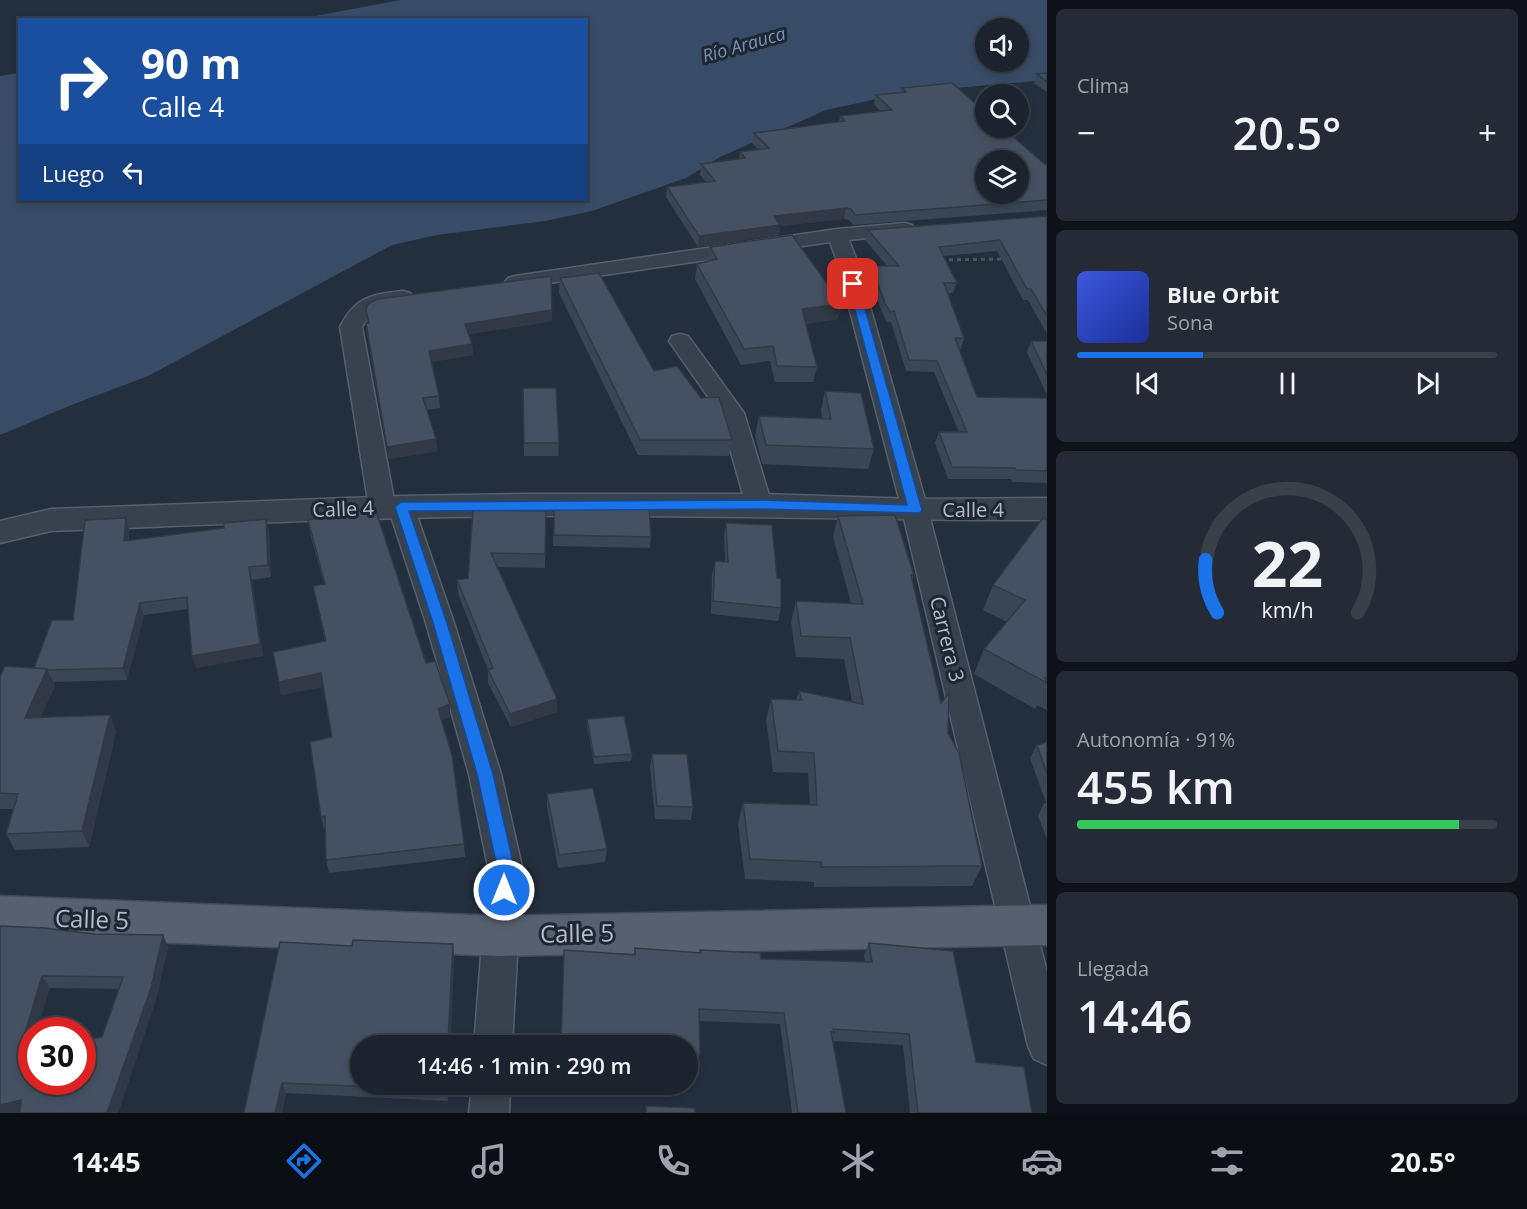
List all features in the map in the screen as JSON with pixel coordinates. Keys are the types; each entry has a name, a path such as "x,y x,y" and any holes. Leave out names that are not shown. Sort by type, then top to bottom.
{"main road":[{"name":"Calle 5","path":"0,916 500,936 1032,925"}],"street":[{"path":"494,285 837,235 919,228"},
{"name":"Carrera 3","path":"837,235 847,261 1032,925 1047,1046"},
{"path":"424,295 372,302 358,311 351,327 392,507 440,623 485,774 505,867 494,1035"},
{"path":"680,341 732,413 759,505"},
{"name":"Calle 4","path":"0,532 51,520 392,507 759,505 915,510 1047,510"},
{"path":"489,1113 490,1095"}],"path":[{"path":"941,260 1012,259"}],"water":[{"name":"Río Arauca","path":"401,0 1047,0 1047,80 975,84 975,86 909,92 826,110 720,157 686,178 592,211 545,221 437,235 392,245 148,376 0,435 0,76 18,73 18,201 588,201 588,18 304,18"}],"building":[{"path":"1047,73 1047,82 1037,74"},
{"path":"952,83 975,103 975,138 1015,138 1028,150 975,150 975,204 996,204 855,215 851,209 846,208 774,216 780,225 699,236 667,187 715,181 701,164 745,158 740,152 769,148 754,133 845,121 840,116 892,110 876,95 906,92 902,88"},
{"path":"1029,150 1047,166 1047,200 1029,201"},
{"path":"1047,216 1047,316 1031,289 1027,289 1000,240 939,247 957,283 944,283 964,338 955,338 977,397 1047,398 1047,471 952,467 939,432 967,432 937,361 909,360 894,311 890,312 885,303 871,266 899,266 868,230"},
{"path":"792,235 842,304 802,309 817,367 777,366 773,346 744,349 697,264 717,259 710,247"},
{"path":"599,273 654,371 677,366 701,398 719,397 732,440 640,440 560,278"},
{"path":"551,276 552,310 465,324 472,344 429,351 439,396 423,398 436,439 387,447 366,323 369,323 366,310 368,304 378,299"},
{"path":"1031,341 1047,341 1047,375"},
{"path":"523,388 556,388 559,443 524,443"},
{"path":"825,391 861,393 874,449 766,445 759,416 831,419"},
{"path":"554,507 649,507 651,537 554,535"},
{"path":"375,508 426,663 435,661 450,704 438,709 452,755 464,844 326,860 325,816 321,817 310,742 332,737 321,673 279,682 273,652 326,641 313,586 325,584 308,520"},
{"path":"473,510 546,511 545,554 491,553 557,699 510,714 488,670 493,668 457,580 468,578"},
{"path":"895,515 914,575 911,575 941,703 949,693 948,733 959,753 982,866 821,867 821,862 750,859 743,803 817,805 814,753 778,751 771,699 802,700 799,691 863,704 850,638 801,636 796,601 863,604 838,516"},
{"path":"126,518 124,541 224,528 224,523 266,519 268,565 249,567 260,644 192,656 187,597 140,603 123,668 47,670 34,668 52,620 73,620 85,520"},
{"path":"1043,518 1047,520 1047,678 1045,678 1047,683 984,649 1025,600 993,585"},
{"path":"726,523 772,525 777,578 781,579 781,608 713,601 715,561 728,562"},
{"path":"5,666 47,669 25,718 110,715 82,831 6,834 18,794 0,793 0,677"},
{"path":"624,716 632,754 594,757 587,719"},
{"path":"1047,742 1047,774 1037,745"},
{"path":"652,754 687,754 693,807 657,806"},
{"path":"593,788 607,849 559,855 547,794"},
{"path":"0,926 94,934 163,935 151,988 107,1113 20,1113 21,1100 0,1105"},
{"path":"353,940 453,944 448,1035 350,1035 350,1086 282,1083 275,1113 244,1113 280,942 352,946"},
{"path":"869,943 953,951 976,1062 1024,1067 1032,1113 918,1113 909,1034 833,1029 834,1032 831,1032 846,1113 798,1113 784,1013 699,1009 700,1054 698,1054 698,1035 561,1035 564,950 635,955 635,948 701,953 700,950 760,953 761,959 872,962"},
{"path":"646,1106 695,1108 695,1113 646,1113"}],"route":[{"path":"504,890 505,867 485,774 440,623 401,507 759,505 915,510 853,284"}]}
